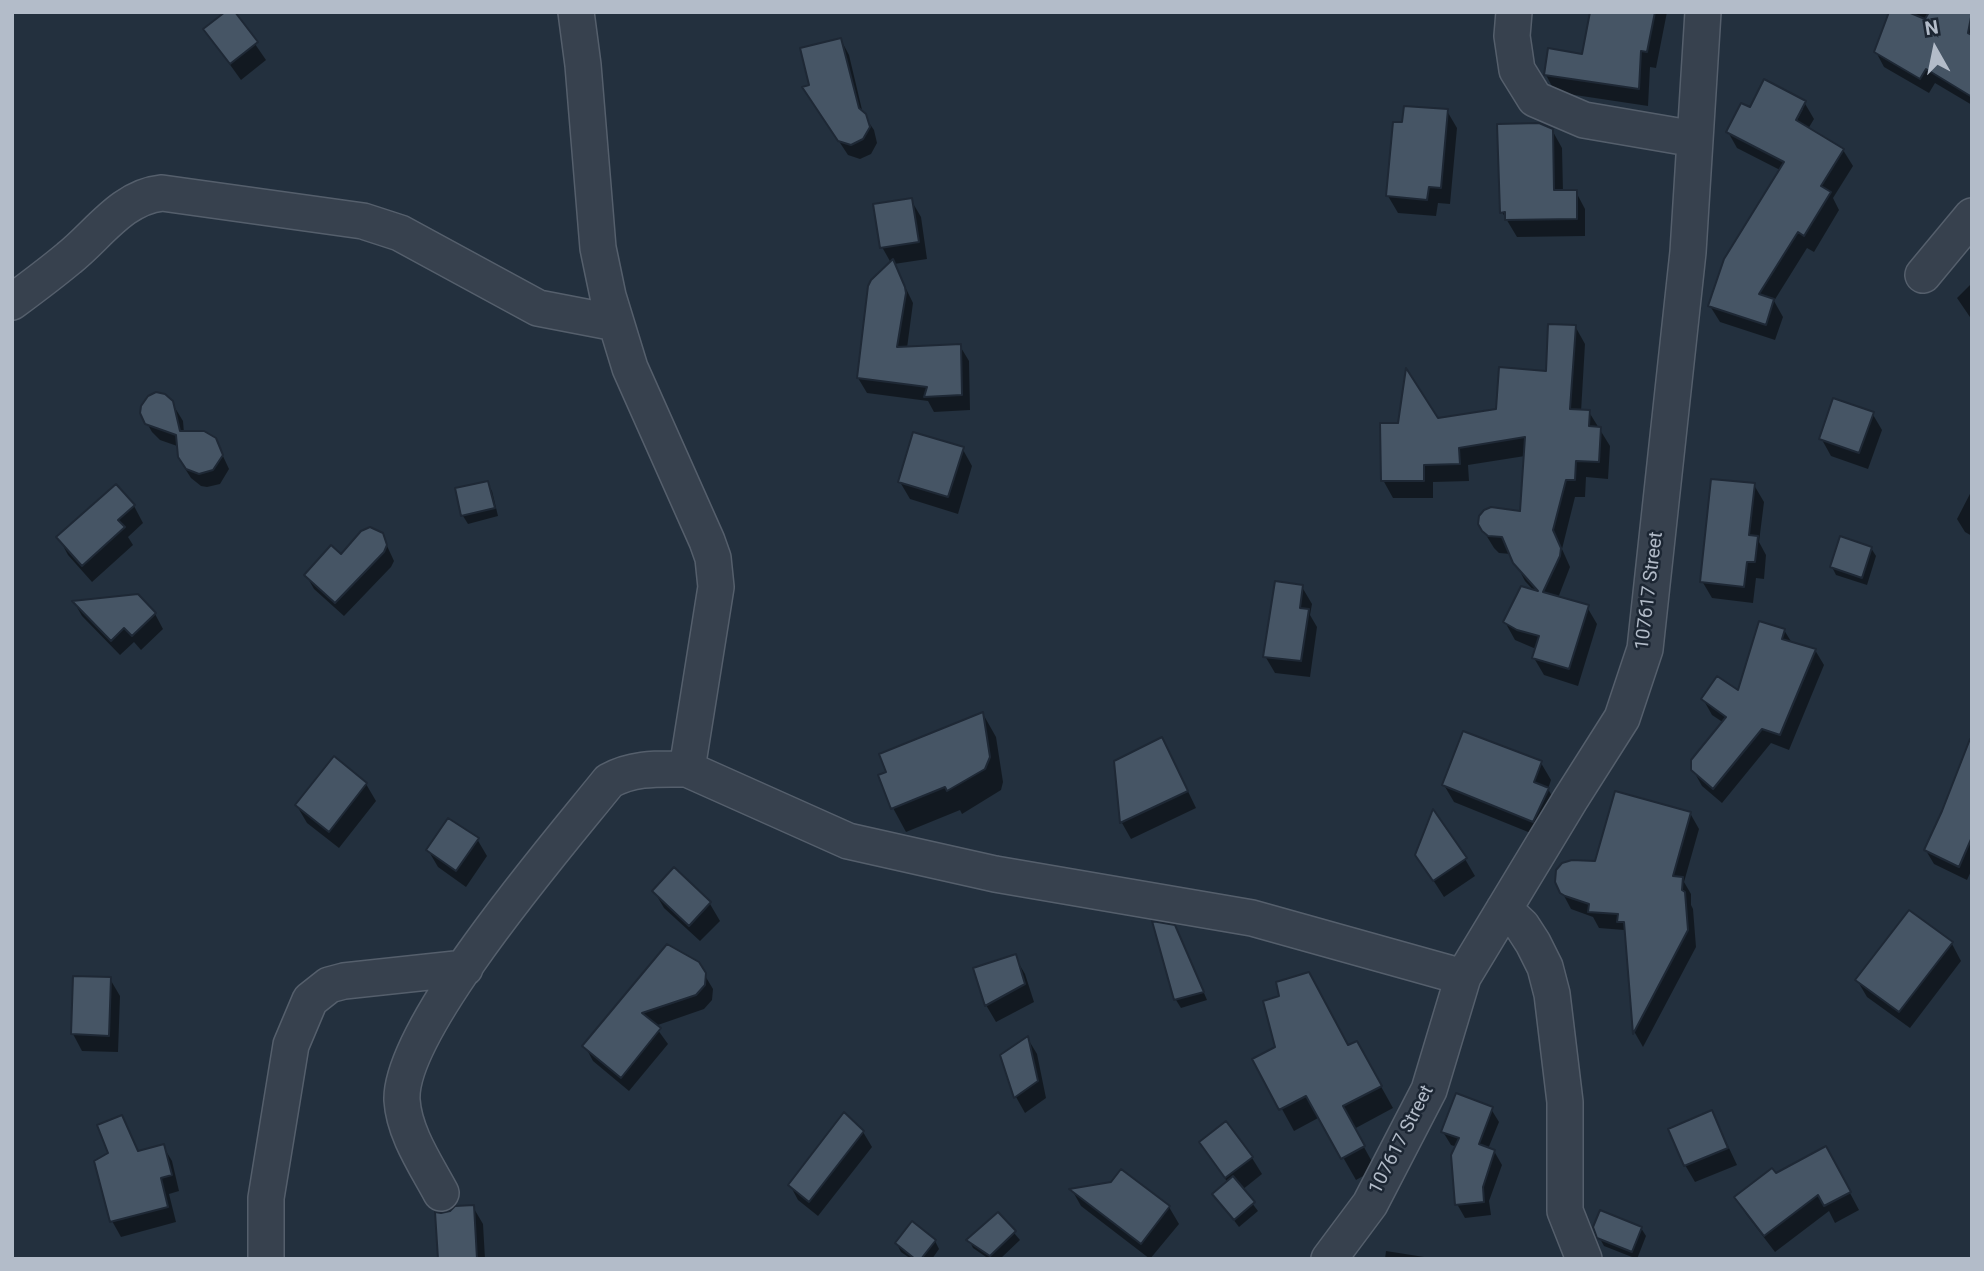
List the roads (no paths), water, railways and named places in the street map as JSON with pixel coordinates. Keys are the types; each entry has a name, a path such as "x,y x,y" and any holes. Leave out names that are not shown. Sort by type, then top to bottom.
{"street":[{"path":"576,12 598,248 616,323 630,368 707,541 715,570 716,587 687,769"},
{"path":"1514,12 1512,36 1517,71 1535,99 1584,120 1695,139"},
{"name":"107617 Street","path":"1329,1259 1370,1204 1429,1090 1463,977 1622,718 1645,649 1688,252 1703,12"},
{"path":"12,302 71,257 125,207 148,194 162,193 363,221 400,233 538,308 616,323"},
{"path":"1923,275 1972,216"},
{"path":"441,1193 412,1139 402,1100 405,1079 421,1037 465,968 609,781 625,773 643,769 687,769 848,841 995,874 1252,918 1463,977"},
{"path":"1504,909 1522,926 1533,943 1545,967 1552,994 1565,1102 1565,1211 1584,1259"},
{"path":"266,1259 267,1198 291,1045 310,1000 328,985 344,981 465,968"}]}
